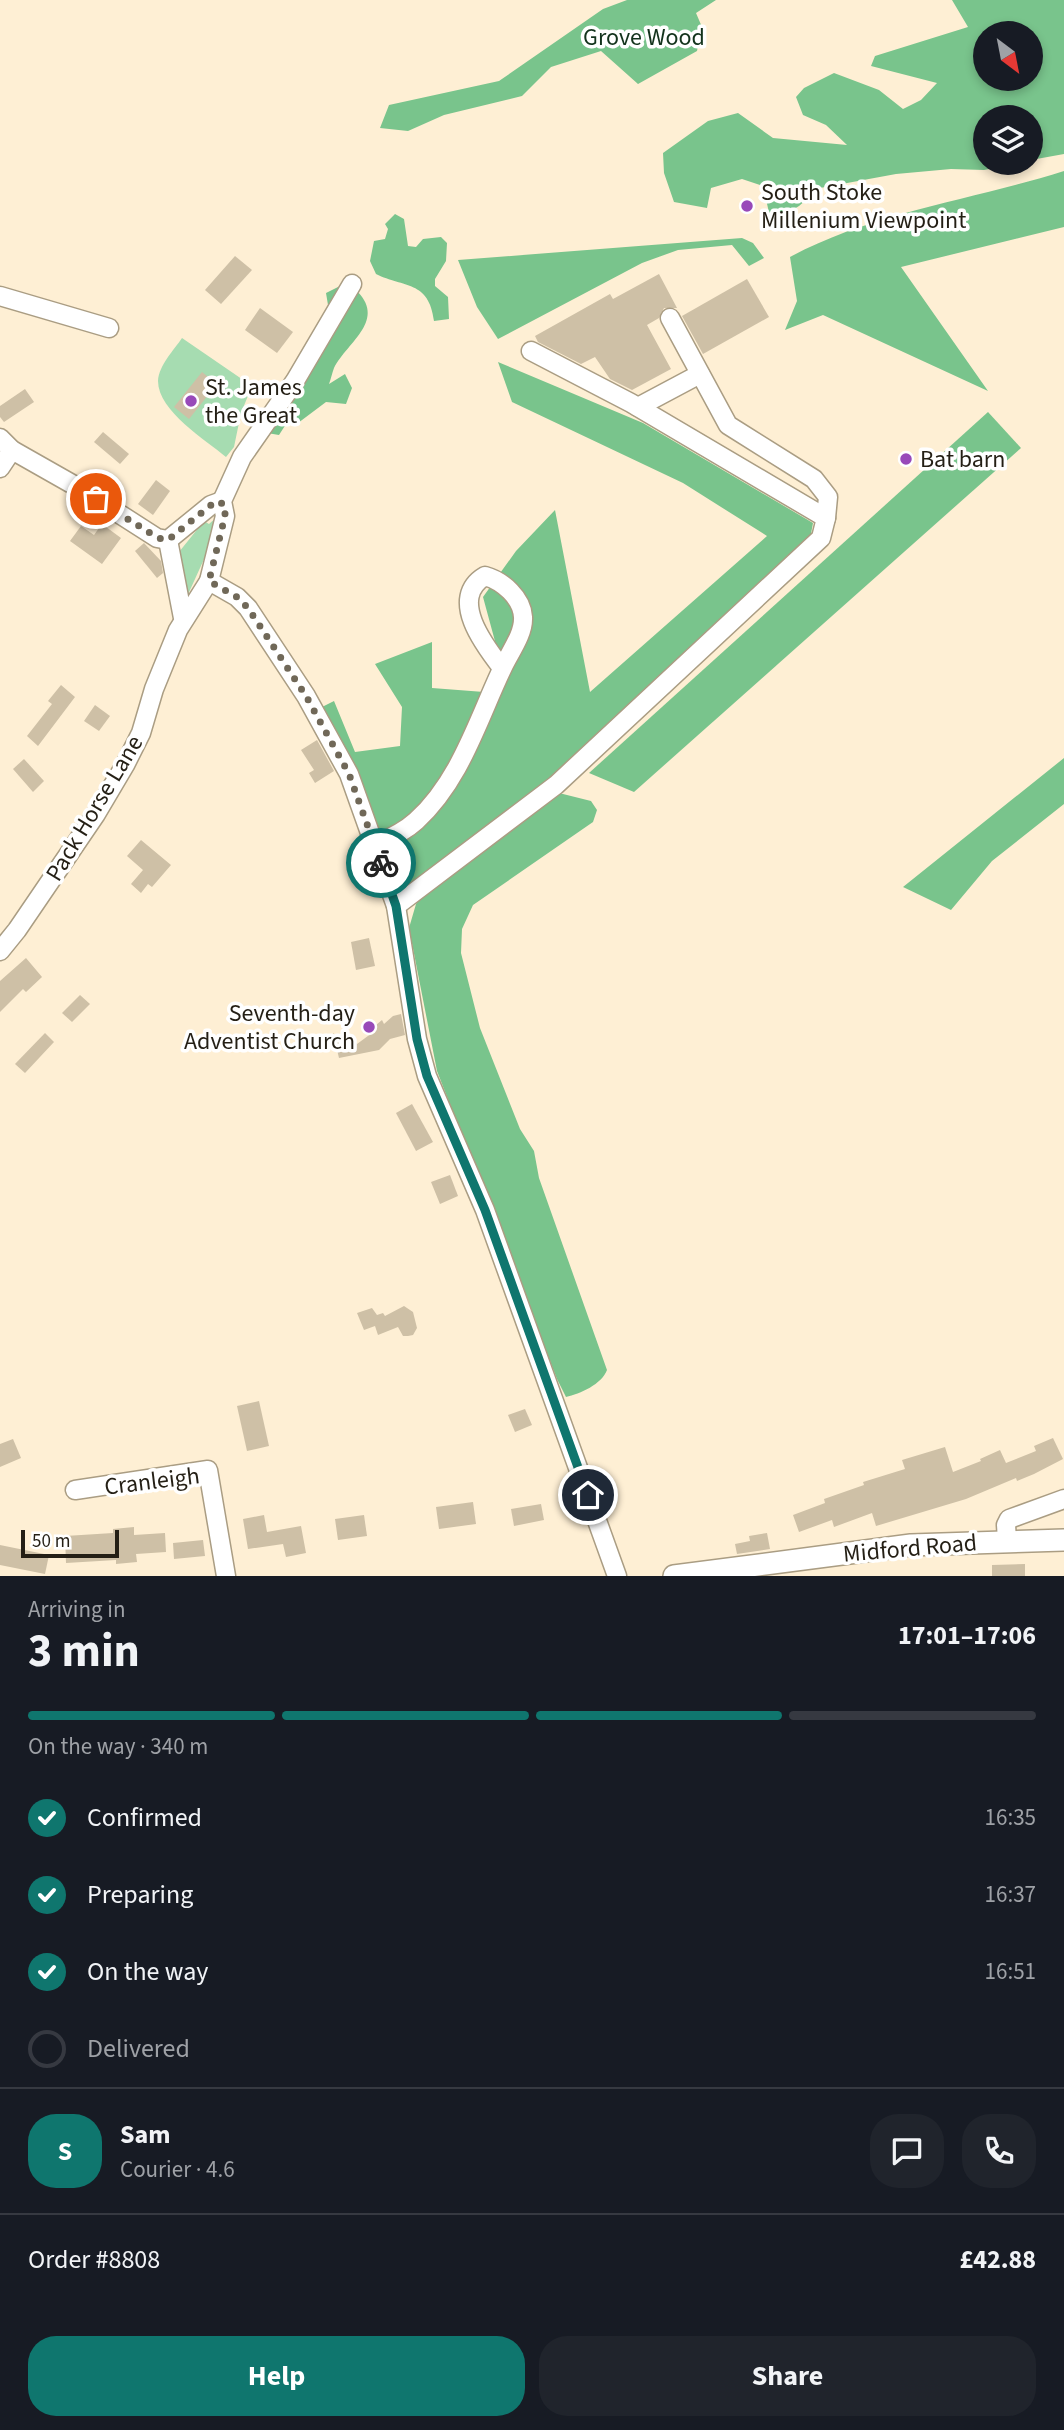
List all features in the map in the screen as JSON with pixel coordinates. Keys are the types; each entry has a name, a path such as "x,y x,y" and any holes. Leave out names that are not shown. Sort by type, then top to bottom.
{"main road":[{"name":"Midford Road","path":"674,1576 911,1545 1064,1540"}],"street":[{"path":"352,284 295,381 242,457 222,502 225,516 209,581 237,597 248,608 306,696 349,774 396,906 417,1039 427,1076 485,1210 617,1576"},
{"path":"0,296 109,328"},
{"path":"396,906 556,785 821,538 828,497 814,479 728,425 670,318"},
{"path":"531,351 638,407 826,518"},
{"path":"638,407 700,374"},
{"path":"0,468 6,444 158,538 168,540"},
{"path":"168,540 211,505 222,502"},
{"path":"168,540 184,618"},
{"path":"374,845 417,820 439,795 485,711 502,668 522,629 521,608 505,586 485,576 472,586 468,605 480,635 502,668"},
{"name":"Pack Horse Lane","path":"0,951 96,814 125,765 141,733 154,689 184,618 209,581"},
{"name":"Cranleigh","path":"75,1490 208,1470 226,1576"},
{"path":"1007,1540 1006,1525 1009,1519 1064,1499"}],"green space":[{"name":"Grove Wood","path":"627,0 716,0 696,13 702,27 697,51 638,84 601,51 551,67 522,96 444,115 408,131 380,128 389,105 499,81 603,9"},
{"name":"Grove Wood","path":"952,0 1064,0 1064,154 1043,158 1043,105 973,105 973,170 896,174 820,188 786,214 770,217 763,186 742,179 711,188 707,208 674,202 664,173 663,153 708,121 738,113 773,138 847,145 826,125 803,115 796,97 804,88 834,73 879,90 903,109 921,100 937,83 871,66 875,56 968,27"},
{"path":"1064,171 1064,227 901,267 988,391 823,315 785,330 797,301 790,257 855,229 890,218"},
{"path":"395,214 404,219 408,246 416,247 423,239 441,237 447,243 446,261 435,279 435,286 448,297 449,319 434,321 427,298 421,292 376,274 370,261 374,241 385,239 388,229 385,224"},
{"path":"742,238 753,243 764,258 749,266 732,245 678,250 642,263 498,339 477,307 458,260"},
{"path":"340,286 342,293 355,289 364,300 368,311 367,321 340,358 329,384 345,374 352,388 346,404 326,402 298,423 288,421 279,435 267,433 330,317 326,293"},
{"path":"182,338 252,386 241,413 234,447 226,457 184,424 160,392 158,381 161,369"},
{"path":"498,362 643,423 813,523 810,539 548,785 401,891 353,768 320,708 334,701 355,752 400,746 402,707 375,664 432,642 432,688 484,692 499,656 483,597 516,551 555,510 590,692 767,536 683,483 512,402"},
{"path":"988,412 1021,448 634,792 589,773"},
{"path":"218,516 205,557 185,601 179,552 204,521 209,524"},
{"path":"1064,758 1064,804 992,861 951,910 903,887"},
{"path":"555,792 591,801 597,810 593,822 473,905 462,929 461,953 480,1028 520,1129 534,1151 539,1178 607,1370 590,1388 566,1397 437,1071 409,928 416,904 426,888"}],"building":[{"path":"235,256 252,270 221,304 205,290"},
{"path":"659,274 677,308 664,308 659,318 647,325 671,369 632,390 610,379 595,357 581,364 538,342 535,336 610,294 613,299"},
{"path":"747,279 769,317 703,354 682,316"},
{"path":"260,308 293,332 277,353 245,330"},
{"name":"St. James the Great","path":"202,372 217,384 189,419 174,407"},
{"path":"25,389 34,402 4,422 0,417 0,406"},
{"path":"103,432 129,454 120,464 94,442"},
{"path":"156,480 170,491 153,515 138,504"},
{"path":"102,524 121,538 102,564 70,541 81,526 94,535"},
{"path":"144,543 161,561 163,573 157,578 135,551"},
{"path":"61,685 75,697 38,746 27,736 52,704 48,701"},
{"path":"95,705 110,716 99,731 84,721"},
{"path":"317,740 334,771 315,783 309,773 314,770 301,750"},
{"path":"24,759 44,781 33,792 13,769"},
{"path":"141,840 171,865 152,887 148,884 141,893 131,884 143,870 127,856"},
{"path":"369,938 375,966 356,970 351,942"},
{"path":"26,958 42,977 26,992 23,989 0,1012 0,981"},
{"path":"80,995 90,1004 72,1022 62,1013"},
{"path":"401,1014 405,1035 390,1039 379,1050 339,1058 333,1033 345,1044 352,1038 357,1044 372,1033 370,1030 382,1020 384,1024 393,1016"},
{"path":"45,1033 54,1042 25,1073 15,1064"},
{"path":"412,1104 433,1142 416,1151 396,1113"},
{"path":"450,1175 458,1196 440,1204 431,1182"},
{"path":"404,1306 413,1312 417,1328 413,1335 403,1336 398,1327 378,1335 375,1326 364,1330 357,1313 372,1308 377,1315 383,1313 385,1316"},
{"path":"259,1401 269,1446 247,1451 237,1406"},
{"path":"525,1409 532,1425 515,1432 508,1415"},
{"path":"1053,1438 1063,1459 1034,1474 1017,1481 1016,1478 966,1499 876,1526 872,1513 834,1527 832,1520 799,1532 793,1515 825,1503 824,1499 864,1485 863,1482 905,1469 902,1460 945,1447 953,1472 1000,1450 1006,1463 1036,1451 1034,1446"},
{"path":"13,1439 21,1458 0,1467 0,1444"},
{"path":"473,1502 476,1524 439,1529 436,1507"},
{"path":"541,1504 544,1520 514,1526 511,1509"},
{"path":"264,1515 267,1532 301,1526 306,1553 286,1557 283,1544 248,1549 243,1519"},
{"path":"364,1515 367,1536 338,1540 335,1519"},
{"path":"134,1527 134,1535 165,1533 166,1552 136,1554 137,1562 116,1564 116,1560 66,1563 65,1536 113,1533 113,1529"},
{"path":"767,1533 770,1549 737,1554 735,1544 750,1541 749,1536"},
{"path":"203,1540 205,1556 174,1559 173,1543"},
{"path":"0,1545 49,1555 45,1574 0,1565"},
{"path":"1025,1564 1025,1576 992,1576 992,1565"}],"way so far":[{"path":"96,499 158,538 168,540 217,501 225,505 225,516 209,581 224,588 248,608 306,696 349,774 381,863"}],"place":[{"name":"South Stoke Millenium Viewpoint","path":"747,206"},
{"name":"St. James the Great","path":"191,401"},
{"name":"Bat barn","path":"906,459"},
{"name":"Seventh-day Adventist Church","path":"369,1027"}],"route":[{"path":"381,863 396,906 417,1039 427,1076 485,1210 588,1495"}]}
